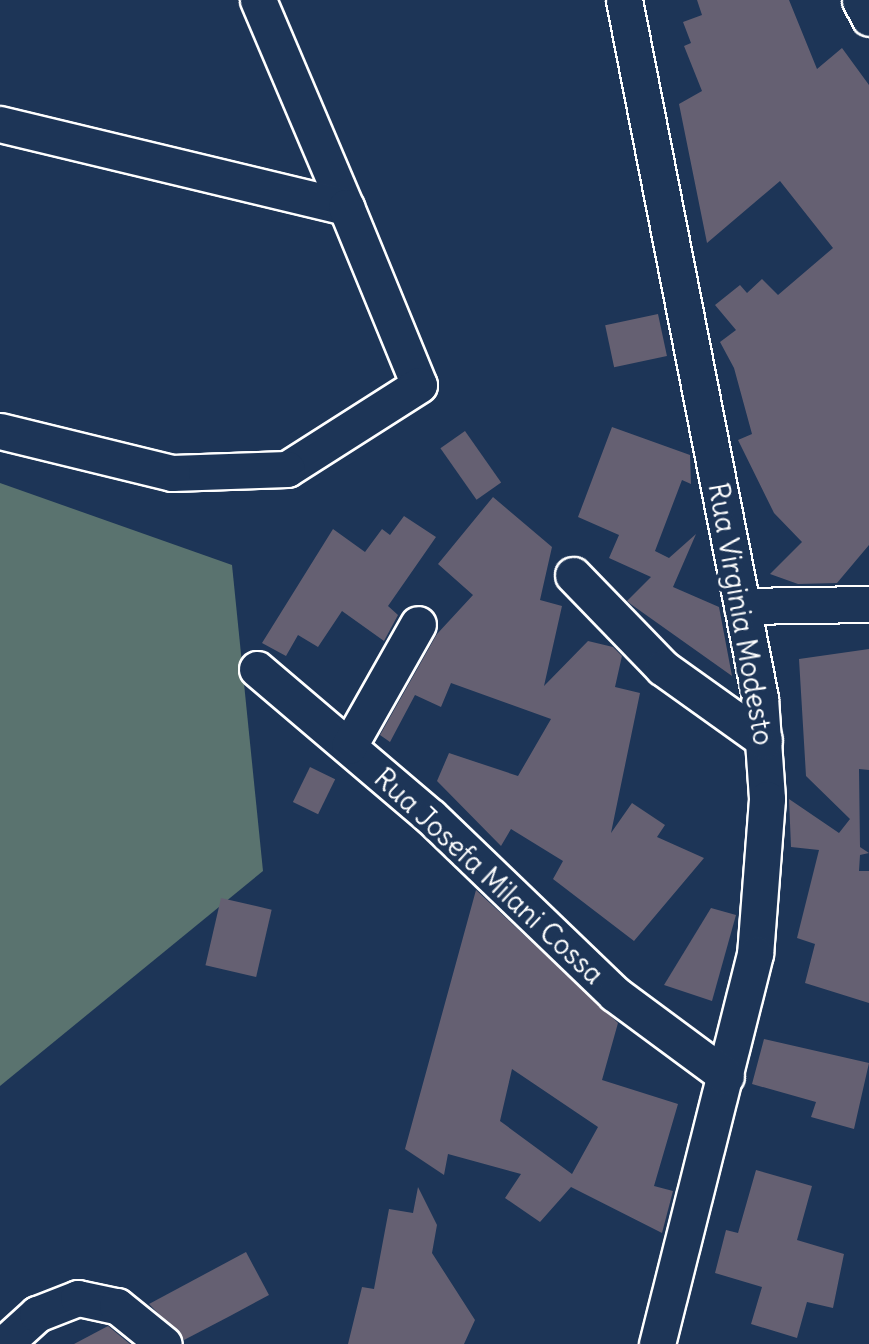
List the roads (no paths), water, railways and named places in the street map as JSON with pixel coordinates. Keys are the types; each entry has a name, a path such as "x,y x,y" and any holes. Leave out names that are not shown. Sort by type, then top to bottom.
{"street":[{"path":"0,430 172,473 287,469 418,385 258,0"},
{"name":"Rua Virginia Modesto","path":"624,0 742,606 764,740 764,886 726,1076 656,1344"},
{"path":"860,0 869,18"},
{"path":"0,124 346,207"},
{"path":"574,575 664,668 764,740"},
{"path":"742,606 869,604"},
{"path":"349,746 418,624"},
{"name":"Rua Josefa Milani Cossa","path":"257,668 349,746 615,994 726,1076"},
{"path":"4,1344 38,1314 78,1298 117,1306 164,1344"}]}
